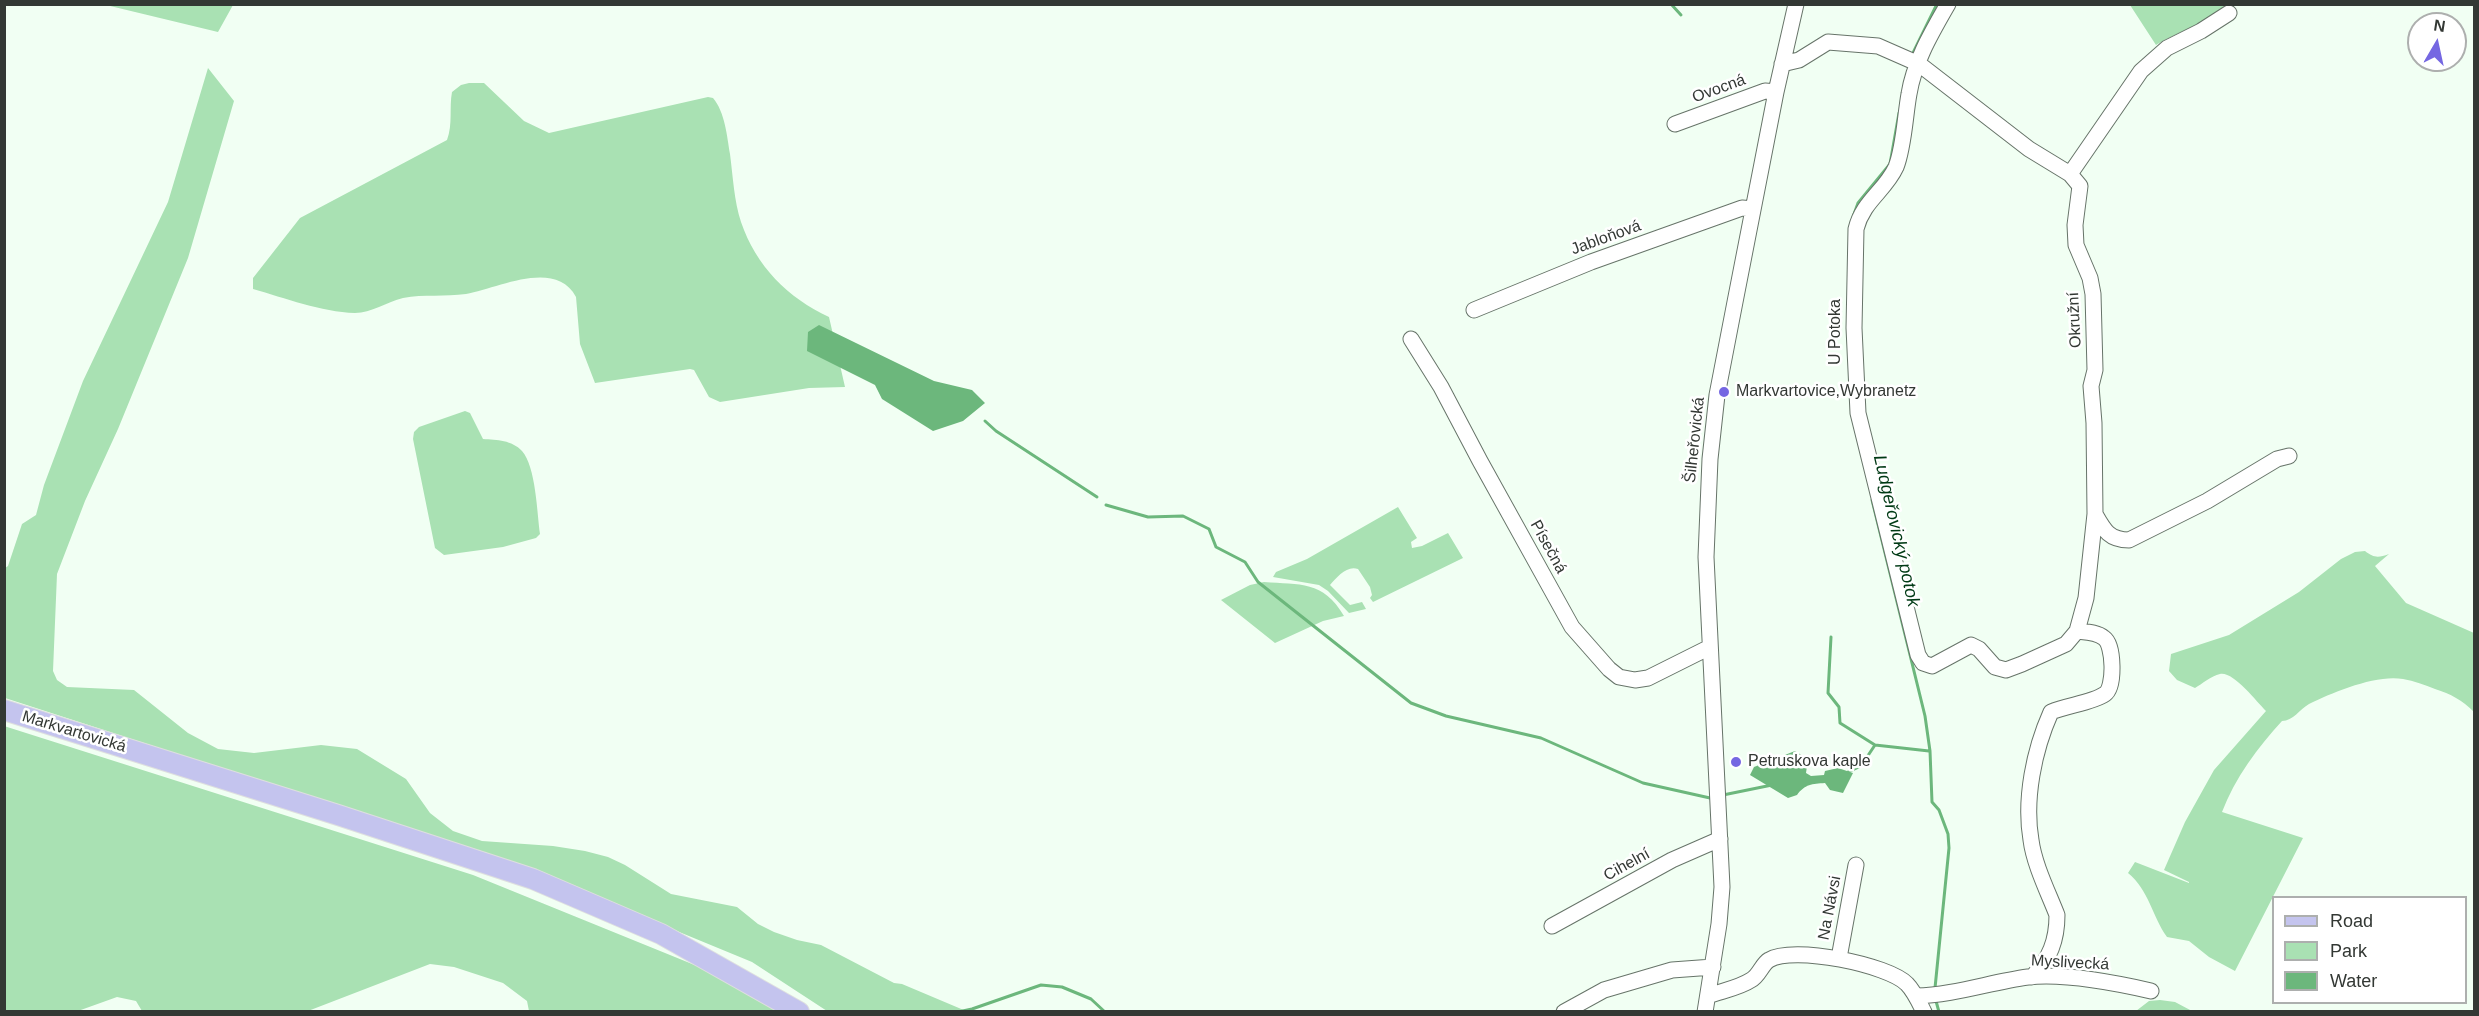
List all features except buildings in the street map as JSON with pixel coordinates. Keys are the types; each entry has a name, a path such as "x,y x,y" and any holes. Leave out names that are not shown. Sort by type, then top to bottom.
{"main road":[{"name":"Markvartovická","path":"4,710 532,879 661,934 799,1011"}],"street":[{"name":"Šilheřovická","path":"1713,967 1722,887 1706,557 1712,448 1717,394 1776,92 1796,4"},
{"name":"U Potoka","path":"1948,4 1927,42 1909,90 1895,170 1860,215 1856,229 1855,383 1860,422 1918,655 1923,663 1932,666 1971,645 1979,649 1995,667 2006,670 2066,644 2077,631"},
{"path":"1782,64 1798,60 1828,42 1878,46 1918,64 2029,149 2070,174 2141,71 2167,48 2201,31 2229,13"},
{"name":"Ovocná","path":"1674,124 1765,91 1776,92"},
{"name":"Okružní","path":"2070,174 2080,186 2075,225 2076,245 2090,278 2093,294 2096,370 2091,386 2094,423 2095,514 2086,598 2077,631"},
{"name":"Jabloňová","path":"1474,310 1591,262 1742,208 1753,209"},
{"name":"Písečná","path":"1411,339 1441,387 1479,461 1572,627 1609,669 1619,677 1635,680 1648,678 1710,647"},
{"path":"2095,514 2106,533 2118,540 2129,540 2207,501 2277,459 2289,456"},
{"path":"2032,977 2043,966 2052,950 2057,921 2057,915 2031,841 2030,794 2039,744 2051,712 2104,695 2113,682 2110,643 2104,637 2077,631"},
{"name":"Cihelní","path":"1552,926 1672,860 1720,839"},
{"name":"Na Návsi","path":"1839,958 1857,865"},
{"name":"Na Návsi","path":"1706,1004 1752,980 1769,960 1786,956 1839,958 1892,974 1906,983 1924,1011"},
{"path":"1564,1011 1604,990 1672,970 1713,967 1706,1004"},
{"name":"Myslivecká","path":"1916,996 1935,996 2032,977 2113,984 2151,991"}],"green space":[{"path":"233,4 218,32 106,5"},
{"path":"2130,5 2226,5 2211,17 2156,45"},
{"path":"208,68 234,101 188,258 118,429 85,501 57,574 53,671 57,680 67,687 134,690 188,733 218,749 254,753 321,745 357,749 406,779 430,813 453,831 482,841 553,846 608,857 671,894 737,907 758,924 774,932 821,945 894,983 902,984 966,1011 827,1011 752,962 502,859 5,698 5,568 8,566 22,524 36,515 44,485 83,381 168,202"},
{"path":"484,83 524,121 549,133 708,97 713,98 725,124 737,206 747,238 755,253 775,279 800,300 829,317 845,387 809,388 720,402 709,397 694,370 690,369 595,383 580,344 576,297 567,285 554,279 525,279 466,294 403,298 355,313 316,307 253,289 253,278 300,218 447,140 452,92 461,85"},
{"path":"465,411 470,413 483,439 504,441 514,445 527,458 533,479 540,534 536,538 503,547 444,555 435,548 413,439 414,432 419,427"},
{"path":"1398,507 1417,538 1411,542 1412,548 1422,546 1448,533 1463,558 1373,602 1370,598 1372,595 1370,587 1358,569 1346,570 1330,585 1350,605 1362,602 1366,609 1349,613 1319,585 1273,577 1276,572 1307,559"},
{"path":"2365,551 2376,557 2389,554 2375,566 2406,603 2474,633 2474,712 2461,701 2446,693 2411,681 2392,678 2342,689 2309,704 2293,717 2282,721 2248,764 2233,787 2222,812 2303,838 2235,971 2209,957 2189,941 2167,937 2146,895 2128,873 2135,862 2189,883 2164,870 2185,822 2214,770 2266,711 2238,682 2225,674 2213,676 2195,688 2177,680 2169,671 2171,654 2229,635 2299,592 2341,559 2355,552"},
{"path":"1264,582 1300,585 1319,590 1336,604 1344,616 1323,621 1275,643 1221,600 1250,585"},
{"path":"4,726 473,875 734,981 781,1011 529,1011 527,1001 503,983 454,967 430,964 308,1011 142,1011 136,1001 117,997 78,1011 5,1011"},
{"path":"2149,1001 2175,1002 2192,1011 2136,1011"}],"water":[{"path":"819,325 934,381 972,390 985,403 963,421 933,431 882,399 875,385 807,351 808,332"},
{"path":"1795,751 1808,759 1806,773 1811,776 1824,775 1825,771 1838,768 1853,773 1843,793 1830,790 1825,783 1820,783 1806,787 1797,795 1788,798 1750,775 1754,767"}],"waterway":[{"path":"1671,4 1681,15"},
{"name":"Ludgeřovický potok","path":"1912,55 1937,4"},
{"name":"Ludgeřovický potok","path":"1853,217 1858,203 1890,164 1899,113"},
{"path":"985,421 996,431 1097,497"},
{"name":"Ludgeřovický potok","path":"1872,500 1925,716 1930,751 1932,802 1939,810 1948,834 1949,848 1935,988"},
{"path":"1106,505 1148,517 1183,516 1209,529 1216,547 1245,562 1258,582 1411,703 1446,716 1541,738 1643,783 1710,798"},
{"path":"1831,637 1828,693 1839,707 1840,723 1875,745"},
{"path":"1848,772 1861,766 1875,745 1929,751"},
{"path":"1723,795 1772,785"},
{"path":"958,1012 1041,985 1062,987 1091,999 1105,1012"},
{"name":"Ludgeřovický potok","path":"1936,1001 1939,1012"}],"place":[{"name":"Markvartovice,Wybranetz","path":"1724,392"},
{"name":"Petruskova kaple","path":"1736,762"}]}
